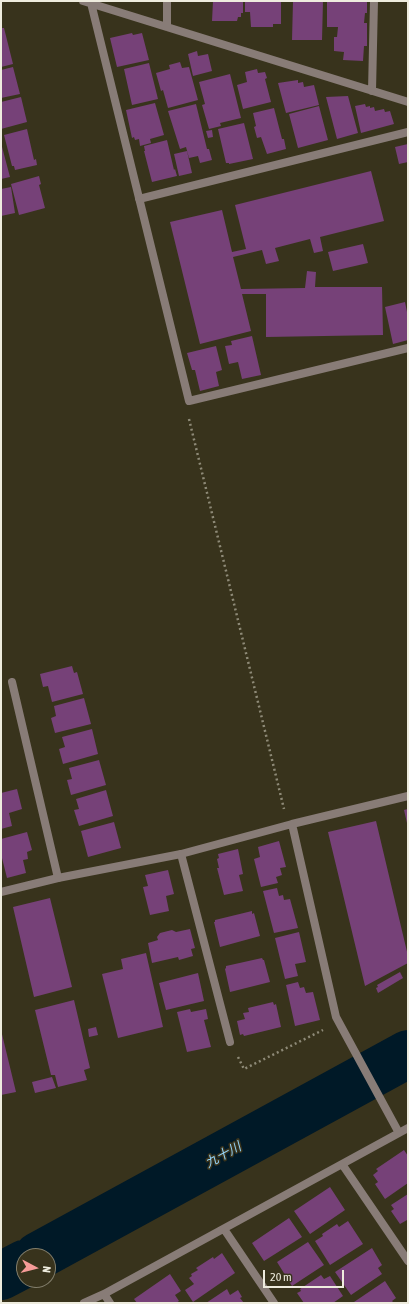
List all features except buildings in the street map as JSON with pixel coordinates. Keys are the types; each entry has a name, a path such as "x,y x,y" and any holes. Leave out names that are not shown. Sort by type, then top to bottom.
{"street":[{"path":"166,27 168,1"},
{"path":"372,91 374,1"},
{"path":"87,2 408,102"},
{"path":"87,2 139,199 189,401 408,348"},
{"path":"139,199 408,132"},
{"path":"12,682 58,878"},
{"path":"1,892 58,878 181,854 290,824 408,796"},
{"path":"290,824 336,1017 399,1133"},
{"path":"181,854 230,1042"},
{"path":"84,1303 104,1294 408,1128"},
{"path":"342,1164 408,1261"},
{"path":"224,1229 274,1303"},
{"path":"104,1294 110,1303"}],"path":[{"path":"189,401 187,413 290,824"},
{"path":"230,1042 244,1069 330,1027 336,1038 346,1035"}],"waterway":[{"name":"九十川","path":"53,1248 408,1054"},
{"name":"九十川","path":"1,1276 16,1268"}]}
